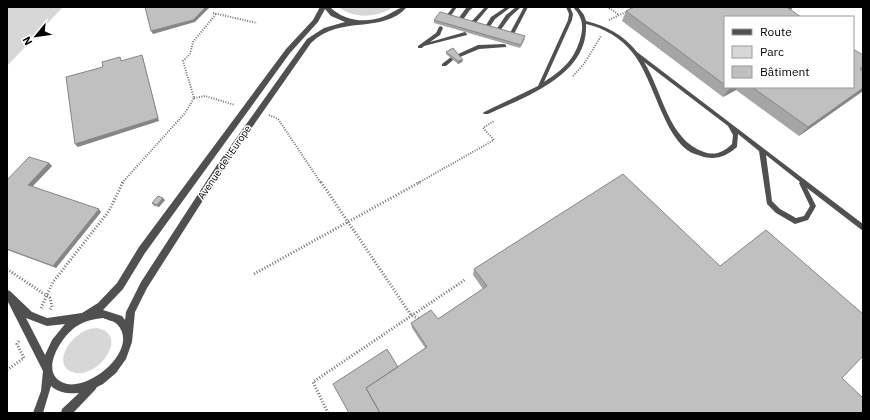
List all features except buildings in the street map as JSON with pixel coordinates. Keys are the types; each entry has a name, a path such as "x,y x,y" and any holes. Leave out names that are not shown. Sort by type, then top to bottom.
{"street":[{"name":"Avenue de l'Europe","path":"84,317 101,306 120,286 142,250 288,51 316,21 323,7"},
{"path":"326,7 338,17 359,22"},
{"name":"Avenue de l'Europe","path":"127,337 131,312 144,285 220,167 312,37 331,27 388,18 404,7"},
{"path":"9,296 52,380 66,389 78,389 99,382"},
{"path":"9,296 38,320 56,322 103,314 114,316 122,322 127,337 126,349 120,361 111,373 99,382 66,413"},
{"path":"38,413 46,390 48,358 56,339 66,328 84,317"}],"lane":[{"path":"448,16 455,7"},
{"path":"460,20 468,9 472,7"},
{"path":"472,24 487,7"},
{"path":"487,27 493,18 509,7"},
{"path":"498,30 508,16 519,7"},
{"path":"512,33 526,7"},
{"path":"540,86 570,20 571,14 568,7"},
{"path":"486,113 540,86 562,73 576,58 583,42 583,19 575,7"},
{"path":"583,19 604,27 863,228"},
{"path":"422,46 438,34 441,28"},
{"path":"422,46 449,36 453,31"},
{"path":"422,46 465,34"},
{"path":"458,56 478,41"},
{"path":"464,52 490,43"},
{"path":"478,47 504,46"},
{"path":"636,52 674,130 684,146 698,155 712,156 728,153 735,145 736,135 730,125"},
{"path":"444,65 451,59"},
{"path":"762,150 769,202 778,212 795,221 806,218 813,206 807,190 800,179"}],"path":[{"path":"609,8 619,15"},
{"path":"571,78 584,64 601,36 606,22 630,10"},
{"path":"213,13 257,23"},
{"path":"38,320 46,296 54,282 109,211 122,183 185,113 194,98 183,61 190,54 193,42 216,14"},
{"path":"194,98 205,96 246,108"},
{"path":"259,112 278,119 411,315 424,321"},
{"path":"254,274 494,140 483,128 500,118"},
{"path":"7,270 18,275 33,289 50,298 52,307 38,320"},
{"path":"328,413 312,382 466,279"},
{"path":"7,370 24,358 17,344 26,330"}],"green space":[{"path":"7,7 63,7 7,66"},
{"path":"338,7 393,7 387,11 366,16 351,14"},
{"path":"97,328 106,332 111,338 111,346 108,354 102,362 85,372 76,373 68,370 64,364 63,357 66,349 79,334 87,330"}]}
